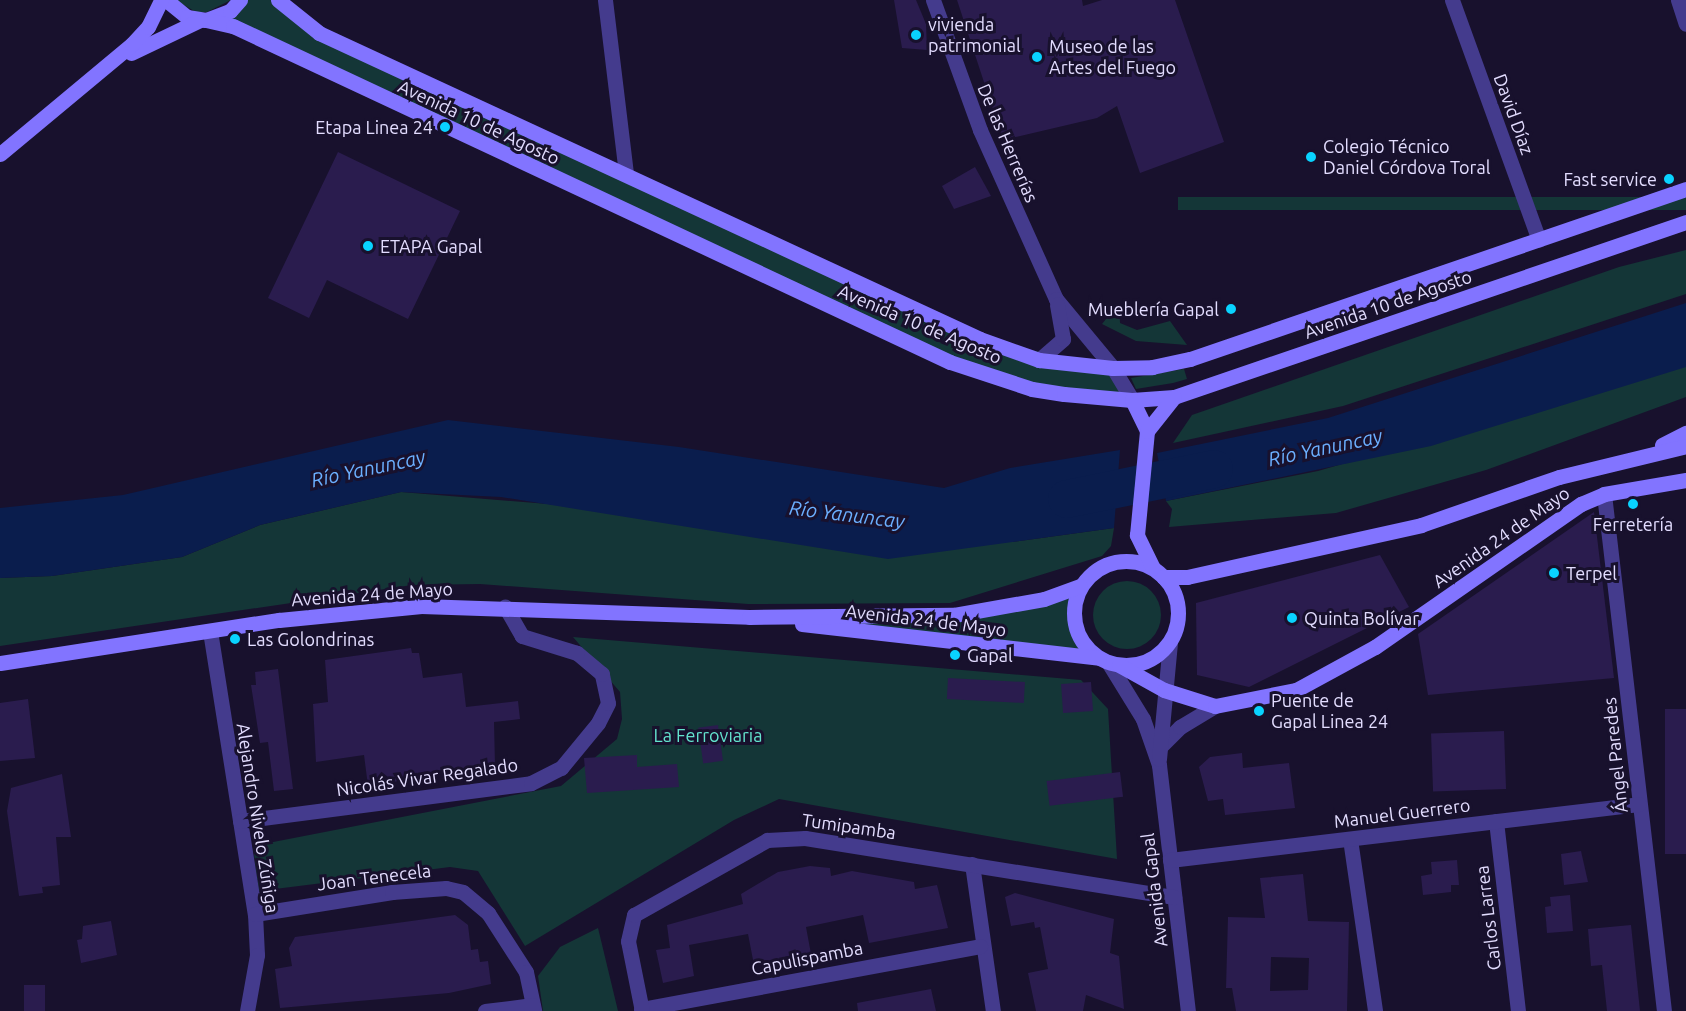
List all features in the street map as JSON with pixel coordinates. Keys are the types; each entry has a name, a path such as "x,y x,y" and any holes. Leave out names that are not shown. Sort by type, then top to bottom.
{"main road":[{"name":"Avenida 10 de Agosto","path":"164,0 178,13 233,26 950,362 1032,389 1132,400 1174,397 1686,222"},
{"path":"0,154 107,66 148,27 164,0"},
{"path":"107,66 163,34 230,11 240,0"},
{"name":"Avenida 10 de Agosto","path":"278,0 319,33 626,173 980,339 1039,360 1113,368 1152,367 1190,359 1686,189"},
{"path":"1137,535 1080,586 1074,606 1075,626 1084,644 1109,662 1142,663 1170,642 1178,616 1177,602 1137,535 1148,431 1174,397"},
{"path":"1132,400 1148,431"},
{"name":"Avenida 24 de Mayo","path":"1158,573 1187,577 1421,525 1651,451 1686,433"},
{"name":"Avenida 24 de Mayo","path":"1651,451 1686,446"},
{"name":"Avenida 24 de Mayo","path":"749,617 1109,662 1164,690 1215,706 1270,698 1315,682 1435,607 1525,540 1604,494 1686,480"},
{"path":"1102,567 1127,561 1158,573"},
{"name":"Avenida 24 de Mayo","path":"0,663 210,631 421,606 505,607 749,617 954,615 1044,599 1080,586"}],"street":[{"path":"605,0 626,173"},
{"name":"De las Herrerías","path":"933,0 980,130 1056,299 1063,339 1039,360"},
{"name":"David Díaz","path":"1452,0 1539,240"},
{"path":"1678,0 1686,24"},
{"name":"De las Herrerías","path":"1056,299 1113,368 1132,400"},
{"name":"Ángel Paredes","path":"1604,494 1664,1011"},
{"name":"Nicolás Vivar Regalado","path":"240,822 531,783 561,768 603,713 608,703 602,674 577,653 522,636 505,607"},
{"name":"Alejandro Nivelo Zúñiga","path":"210,631 255,914 257,955 247,1011"},
{"name":"Avenida Gapal","path":"1159,765 1170,642"},
{"name":"Avenida Gapal","path":"1109,662 1143,719 1159,765 1188,1011"},
{"path":"1161,746 1180,727 1215,706"},
{"name":"Manuel Guerrero","path":"1170,860 1639,804"},
{"name":"Carlos Larrea","path":"1496,821 1518,1011"},
{"name":"Tumipamba","path":"641,1010 628,941 634,915 767,840 805,838 1174,897"},
{"path":"1350,839 1375,1011"},
{"path":"972,864 981,946 993,1011"},
{"name":"Joan Tenecela","path":"255,914 392,892 446,888 463,892 488,913 526,972 533,1008"},
{"name":"Capulispamba","path":"641,1010 981,946"},
{"path":"485,1011 533,1008"}],"green space":[{"path":"175,0 231,0 207,12 196,12"},
{"path":"240,0 278,0 319,33 980,339 1113,368 1132,400 981,374 219,17"},
{"path":"1178,197 1686,197 1686,210 1178,210"},
{"path":"1686,250 1686,294 1343,406 1173,443 1192,415 1619,267"},
{"path":"1119,303 1120,323 1137,330 1170,321 1187,345 1136,341 1102,324"},
{"path":"1686,365 1686,397 1486,470 1336,513 1169,527 1172,509 1166,501 1318,471"},
{"path":"1184,369 1187,379 1173,383 1136,389 1131,378"},
{"path":"401,492 1012,542 1114,528 1111,546 1102,556 950,603 748,604 480,584 412,585 0,646 0,578 52,576 182,557 260,525"},
{"path":"1127,581 1140,584 1151,591 1158,602 1161,615 1158,628 1151,639 1140,646 1127,649 1114,646 1103,639 1096,628 1093,615 1096,602 1103,591 1114,584"},
{"path":"1073,593 1071,627 1084,651 786,620 953,619"},
{"name":"La Ferroviaria","path":"573,637 1081,680 1108,709 1117,859 779,799 734,820 525,946 478,871 450,867 259,891 253,846 561,786 617,739 622,719 620,692"},
{"path":"598,928 618,1011 543,1011 538,976 560,947"}],"water":[{"path":"1686,303 1686,367 1431,446 1166,501 1157,453 1328,418"},
{"path":"448,420 679,447 944,488 1010,468 1120,450 1114,528 888,559 501,497 401,492 260,525 182,557 52,576 0,578 0,508 123,495"}],"building":[{"path":"894,0 916,0 926,24 927,50 902,48"},
{"path":"957,0 1082,0 1083,6 1102,0 1175,0 1224,142 1140,173 1117,106 1097,118 1003,140"},
{"name":"ETAPA Gapal","path":"338,152 460,211 408,319 327,280 309,318 268,298"},
{"path":"975,167 991,196 954,209 942,186"},
{"name":"Terpel","path":"1594,512 1614,678 1428,695 1418,634"},
{"name":"Quinta Bolívar","path":"1380,555 1409,607 1249,687 1197,675 1196,603"},
{"path":"411,648 412,653 419,653 423,678 462,673 466,707 518,701 520,719 494,722 495,765 368,786 364,755 316,762 313,704 328,702 325,660"},
{"path":"278,669 293,789 274,791 268,742 260,743 251,685 256,685 255,672"},
{"path":"948,678 1025,682 1024,703 947,699"},
{"path":"1091,682 1093,711 1063,713 1061,684"},
{"path":"28,699 35,758 0,761 0,703"},
{"path":"1665,709 1686,709 1686,854 1665,854"},
{"path":"718,725 723,761 703,763 698,728"},
{"path":"1504,731 1506,789 1433,792 1431,734"},
{"path":"1242,753 1243,768 1289,763 1295,808 1225,815 1223,799 1208,801 1199,767 1210,757"},
{"path":"637,755 637,767 677,764 679,787 587,793 584,758"},
{"path":"1120,772 1123,797 1050,806 1047,781"},
{"path":"62,774 71,837 56,837 60,885 42,887 43,893 19,896 7,811 11,788"},
{"path":"1581,851 1588,882 1564,885 1561,854"},
{"path":"1457,860 1459,885 1451,885 1451,892 1423,895 1421,876 1432,874 1431,862"},
{"path":"810,866 830,868 831,876 852,871 914,882 915,889 937,885 948,928 869,943 863,915 806,927 811,954 754,965 748,934 689,945 694,976 663,983 656,950 670,948 667,925 743,904 741,894 778,872"},
{"path":"1303,874 1308,921 1349,922 1347,1011 1236,1011 1232,988 1226,988 1228,917 1265,918 1260,878","holes":["1271,957 1309,958 1308,990 1270,991"]},
{"path":"1015,893 1114,919 1110,953 1119,956 1124,1009 1086,995 1083,1011 1036,1011 1028,973 1048,969 1040,927 1035,928 1034,922 1011,926 1005,897"},
{"path":"1570,895 1573,931 1547,933 1545,907 1551,906 1550,897"},
{"path":"455,915 468,925 471,950 478,949 480,962 488,961 491,984 449,993 280,1008 275,969 292,966 289,948 295,937"},
{"path":"111,921 117,955 81,963 77,940 82,939 83,926"},
{"path":"1631,925 1640,1011 1607,1011 1602,965 1591,966 1588,929"},
{"path":"24,985 45,985 45,1011 24,1011"},
{"path":"931,989 936,1011 858,1011 857,1003"}],"waterway":[{"name":"Río Yanuncay","path":"1067,499 1214,469"}],"place":[{"name":"vivienda patrimonial","path":"916,35"},
{"name":"Museo de las Artes del Fuego","path":"1037,57"},
{"name":"Etapa Linea 24","path":"445,127"},
{"name":"Colegio Técnico Daniel Córdova Toral","path":"1311,157"},
{"name":"Fast service","path":"1669,179"},
{"name":"ETAPA Gapal","path":"368,246"},
{"name":"Mueblería Gapal","path":"1231,309"},
{"name":"Ferretería","path":"1633,504"},
{"name":"Terpel","path":"1554,573"},
{"name":"Quinta Bolívar","path":"1292,618"},
{"name":"Las Golondrinas","path":"235,639"},
{"name":"Gapal","path":"955,655"},
{"name":"Puente de Gapal Linea 24","path":"1259,711"}]}
